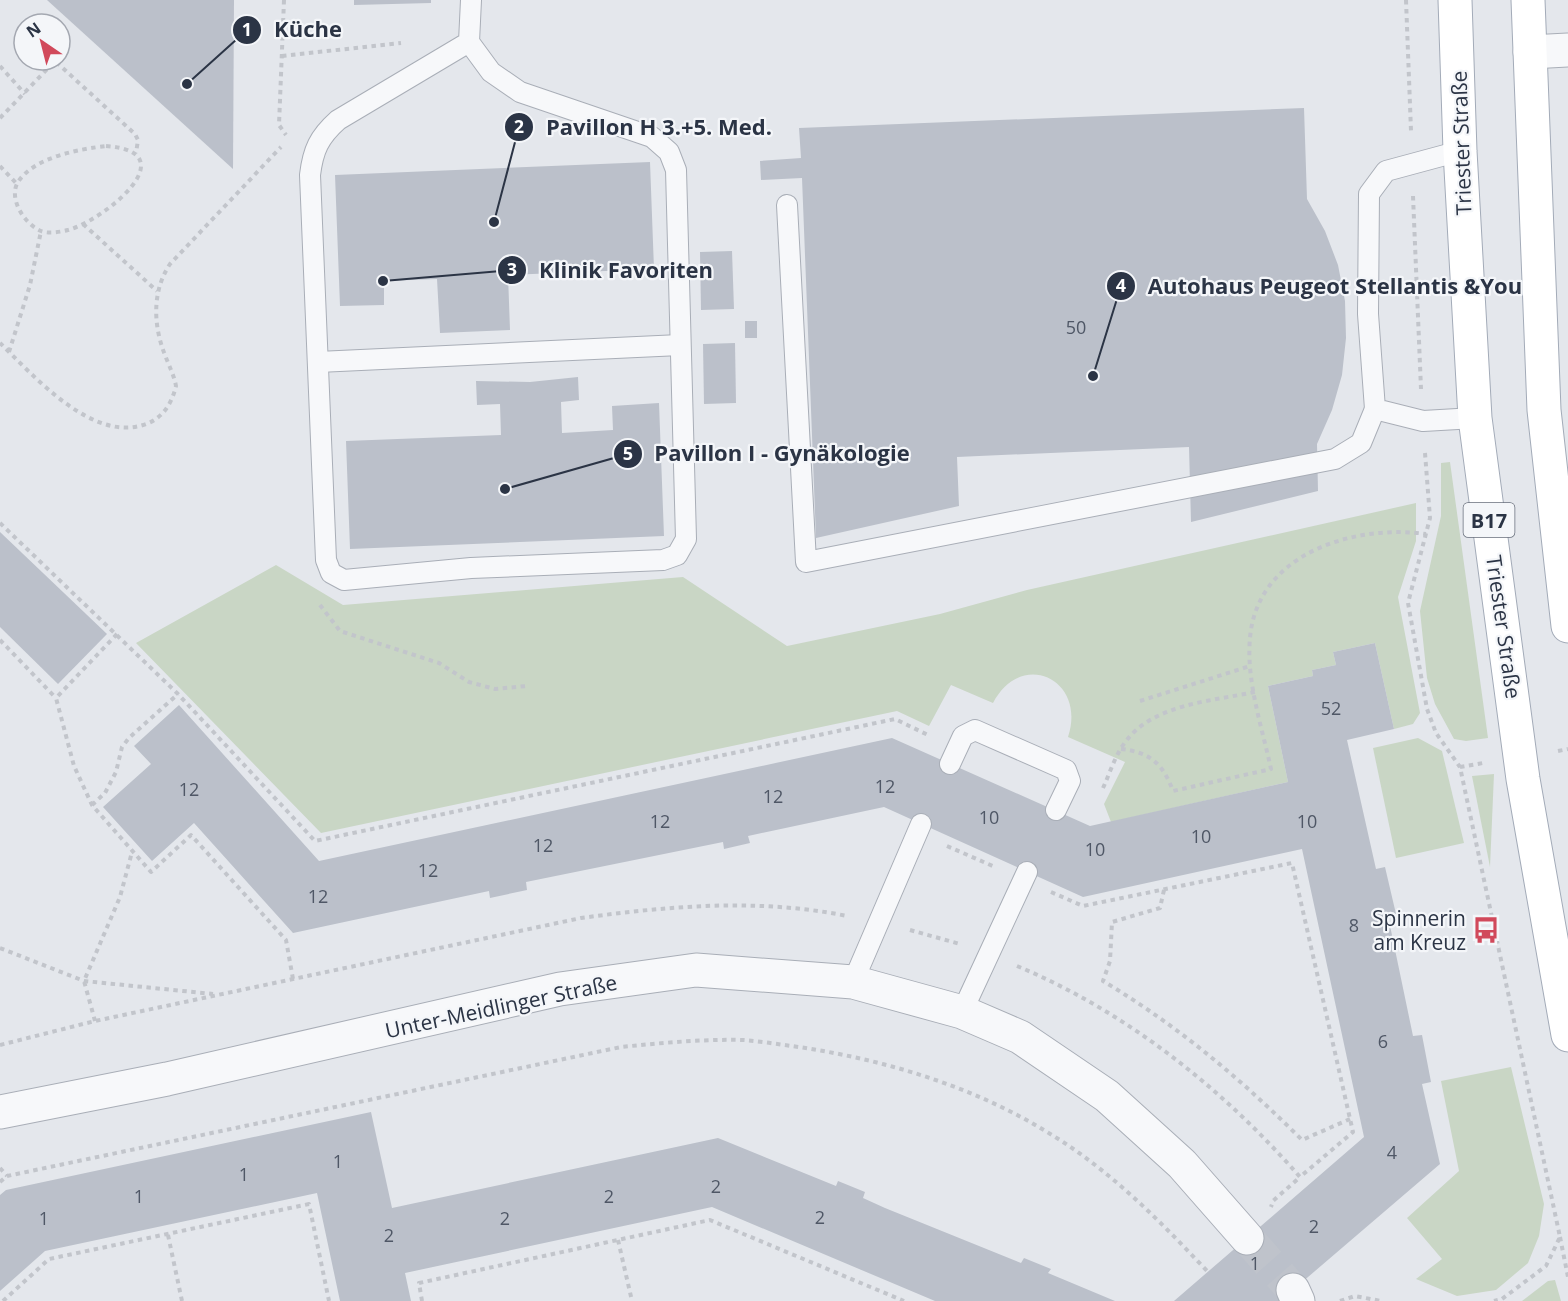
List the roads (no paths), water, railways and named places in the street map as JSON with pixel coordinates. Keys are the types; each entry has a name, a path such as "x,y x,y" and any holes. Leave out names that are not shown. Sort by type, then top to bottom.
{"main road":[{"name":"Triester Straße","path":"1455,0 1460,152 1475,418 1523,779 1568,1035"},
{"path":"1528,0 1544,410 1567,616"}],"street":[{"path":"1530,52 1568,50"},
{"name":"Unter-Meidlinger Straße","path":"0,1112 167,1079 560,989 696,970 853,982 962,1012 1020,1037 1107,1096 1182,1164 1247,1238"}],"lane":[{"path":"469,42 338,120 322,134 312,153 310,175 326,560 331,573 344,580 367,580 471,568 663,560 677,555 686,539 680,345 681,275 676,170 669,152 652,137 520,92 490,72 469,42 471,0"},
{"path":"788,205 806,562 1335,459 1361,442 1375,409 1368,314 1369,194 1386,171 1460,152"},
{"path":"318,362 680,345"},
{"path":"1375,409 1423,421 1475,418"},
{"path":"953,756 963,736 975,730 1066,770 1070,781 1059,805"},
{"path":"853,982 921,824"},
{"path":"962,1012 1027,872"}],"tunnel":[{"path":"1247,1238 1293,1290"}],"place":[{"name":"Küche","path":"187,84"},
{"name":"Pavillon H 3.+5. Med.","path":"494,222"},
{"name":"Klinik Favoriten","path":"383,281"},
{"name":"Autohaus Peugeot Stellantis &You","path":"1093,376"},
{"name":"Pavillon I - Gynäkologie","path":"505,489"},
{"name":"Spinnerin am Kreuz","path":"1486,930"}]}
